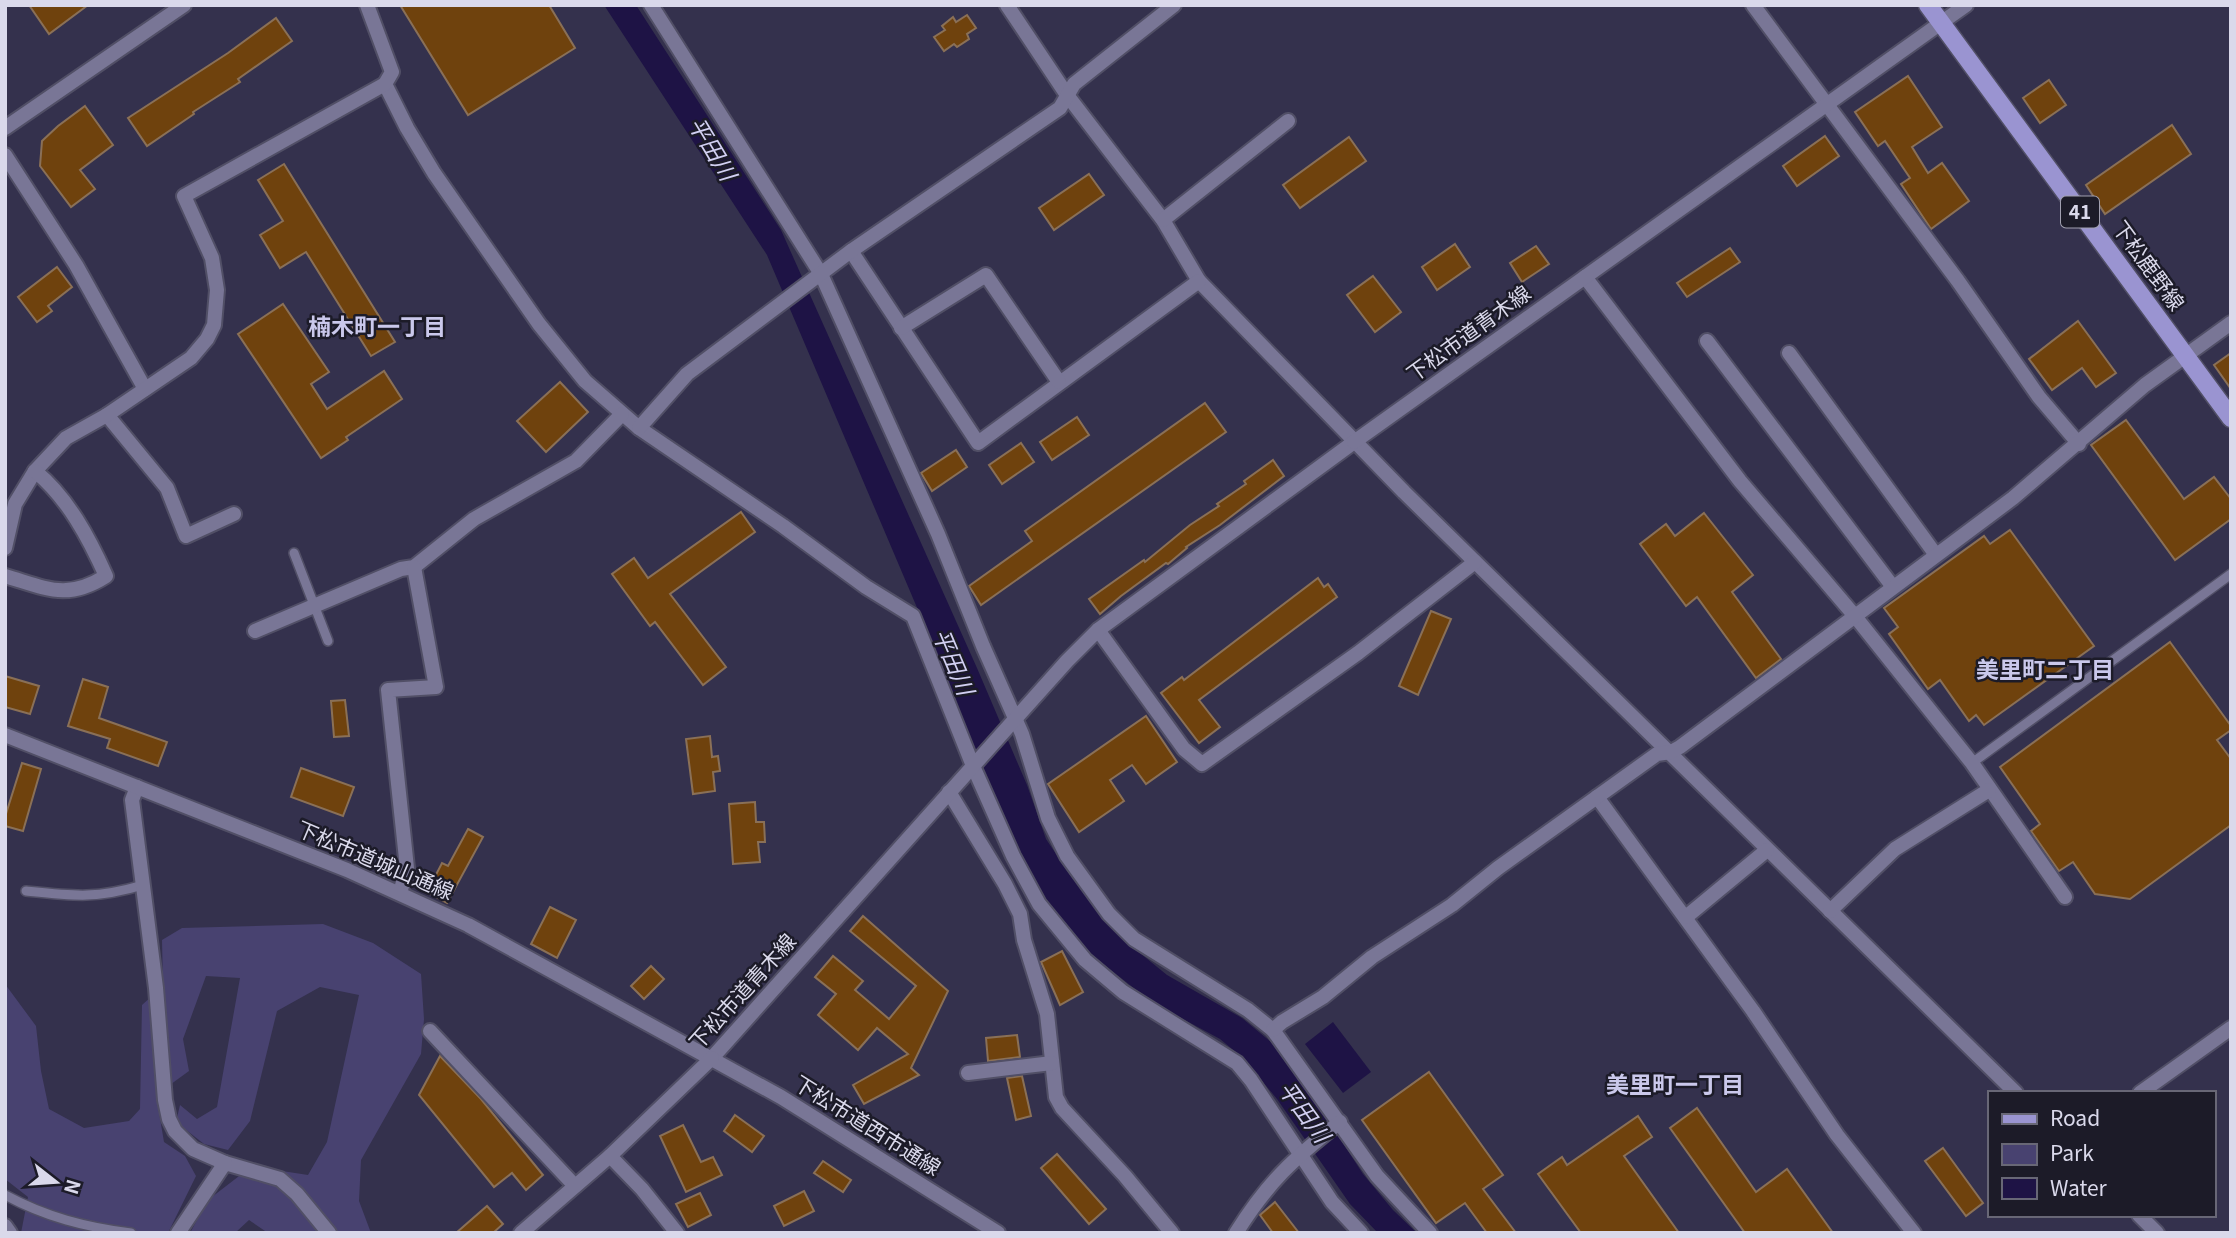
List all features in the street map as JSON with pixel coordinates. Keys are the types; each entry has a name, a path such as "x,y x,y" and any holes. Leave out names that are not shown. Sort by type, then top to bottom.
{"main road":[{"name":"下松鹿野線","path":"1928,5 2231,418"}],"street":[{"path":"5,128 184,5"},
{"path":"5,548 15,504 35,471 66,438 107,415 191,358 207,339 214,325 217,290 212,258 184,196 385,84 392,72 367,5"},
{"path":"651,5 818,276 938,534 1048,818 1062,847 1109,914 1134,939 1248,1010 1273,1030 1337,1125 1377,1176 1430,1233"},
{"path":"1007,5 1066,95 1163,220 1199,281 1354,442 2014,1091"},
{"path":"639,428 687,374 851,251 1060,108 1074,84 1174,5"},
{"path":"1754,5 1958,281 2039,397 2079,444"},
{"name":"下松市道青木線","path":"521,1233 610,1156 712,1058 1012,722 1098,630 1354,442 1966,5"},
{"path":"385,84 434,173 539,324 585,381 639,428 783,526 866,587 913,616 1013,856 1039,904 1085,960 1123,992 1237,1063 1304,1150 1332,1202 1361,1233"},
{"path":"1163,220 1288,121"},
{"path":"5,155 76,265 145,389"},
{"path":"851,251 978,443 1199,281"},
{"path":"901,328 986,275 1059,382"},
{"path":"1585,277 1740,481 1854,615 1972,763 2065,898"},
{"path":"1273,1030 1323,997 1371,957 1452,905 1498,868 1657,754 1671,752 2013,498 2145,385 2231,323"},
{"path":"1707,341 1893,587"},
{"path":"1789,353 1936,555"},
{"path":"255,631 401,569 414,567 474,519 576,461 622,414"},
{"path":"107,415 167,488 186,536 234,514"},
{"path":"5,576 57,592 88,587 106,576 88,536 50,484 35,471"},
{"path":"1098,630 1184,749 1202,764 1358,653 1475,562"},
{"path":"400,893 407,868 388,690 436,687 414,567"},
{"name":"下松市道城山通線","path":"5,735 400,893 468,925 712,1058"},
{"path":"137,787 132,800 156,988 165,1100 169,1119 175,1131 193,1149 225,1163 279,1179 297,1194 329,1233"},
{"path":"1830,911 1895,849 1989,790"},
{"path":"950,792 1005,884 1020,915 1024,940 1045,1000 1056,1097 1062,1108 1125,1176 1172,1233"},
{"path":"1597,796 1686,917 1838,1135 1914,1233"},
{"path":"1686,917 1768,850"},
{"path":"2143,1091 2231,1028"},
{"path":"430,1031 575,1186"},
{"name":"下松市道西市通線","path":"712,1058 781,1097 998,1233"},
{"path":"968,1073 1052,1063"},
{"path":"1236,1233 1257,1199 1304,1150 1337,1125"},
{"path":"610,1156 642,1189 677,1233"},
{"path":"178,1233 225,1163"},
{"path":"2141,1217 2157,1233"},
{"path":"5,1226 10,1233"}],"lane":[{"path":"294,553 328,641"},
{"path":"1972,763 2231,574"},
{"path":"26,891 82,897 111,894 142,885"},
{"path":"5,1195 61,1220 91,1228 131,1233"}],"green space":[{"path":"323,924 373,943 421,974 424,1019 421,1054 361,1160 359,1201 371,1233 268,1233 249,1220 235,1233 190,1233 208,1200 243,1173 269,1169 308,1175 327,1142 359,995 320,987 277,1011 250,1121 228,1150 204,1144 176,1122 180,1105 197,1119 217,1107 240,978 206,976 183,1039 189,1071 156,1095 164,1142 185,1156 196,1176 168,1233 21,1233 28,1197 5,1179 5,984 36,1026 49,1109 84,1128 129,1121 140,1109 142,1005 163,986 162,940 182,928"}],"water":[{"name":"平田川","path":"604,5 636,5 781,230 977,668 1027,785 1046,839 1070,875 1119,936 1167,975 1242,1018 1290,1062 1363,1174 1393,1210 1417,1233 1378,1233 1350,1204 1277,1099 1243,1058 1220,1039 1135,989 1093,956 1043,898 1013,847 941,664 767,255"},
{"path":"1333,1022 1371,1072 1343,1093 1305,1044"}],"building":[{"path":"29,5 88,5 49,34"},
{"path":"400,5 549,5 575,48 468,115"},
{"path":"967,15 976,28 967,34 969,39 944,51 934,37 945,30 942,26 953,17 956,22"},
{"path":"276,18 292,41 238,79 240,82 147,146 128,118 228,53"},
{"path":"1908,76 1942,127 1912,147 1928,173 1942,163 1969,201 1931,229 1901,184 1910,178 1885,141 1878,146 1855,112"},
{"path":"2049,80 2066,105 2040,123 2023,98"},
{"path":"85,106 113,145 80,170 95,189 71,207 40,166 42,141"},
{"path":"2172,125 2191,154 2105,214 2086,185"},
{"path":"1825,136 1839,156 1797,186 1783,166"},
{"path":"1349,137 1366,161 1300,208 1283,185"},
{"path":"284,164 395,342 371,356 306,252 280,268 260,235 283,221 258,180"},
{"path":"1089,174 1104,195 1054,230 1039,208"},
{"path":"1455,244 1470,267 1437,290 1422,267"},
{"path":"1536,246 1549,264 1522,282 1510,263"},
{"path":"1730,248 1740,262 1687,297 1677,283"},
{"path":"57,267 72,287 48,306 52,311 37,322 18,297"},
{"path":"1373,276 1401,312 1375,332 1347,295"},
{"path":"283,304 329,372 311,384 327,409 384,371 402,399 346,437 348,440 321,458 238,334"},
{"path":"2078,321 2116,373 2096,387 2082,368 2052,390 2029,359"},
{"path":"2231,353 2231,389 2214,365"},
{"path":"560,382 588,412 546,452 517,421"},
{"path":"1205,403 1226,432 981,605 969,586 1032,541 1025,531"},
{"path":"1077,417 1089,435 1052,460 1040,442"},
{"path":"2126,420 2184,499 2214,477 2231,499 2231,519 2175,560 2091,445"},
{"path":"1021,443 1034,462 1002,484 989,465"},
{"path":"956,450 967,467 932,491 921,473"},
{"path":"1273,460 1284,476 1100,614 1089,599 1144,560 1145,562 1190,525 1219,506 1217,504 1246,484 1244,481"},
{"path":"741,512 755,532 670,594 726,667 703,685 655,622 650,626 612,574 634,558 648,578"},
{"path":"1704,513 1753,575 1732,592 1781,659 1756,678 1697,597 1686,606 1640,544 1666,524 1675,536"},
{"path":"2010,530 2094,646 1984,725 1976,715 1969,721 1940,680 1928,689 1889,634 1898,627 1884,608 1984,536 1990,544"},
{"path":"1318,578 1324,587 1328,584 1337,597 1199,700 1220,727 1199,743 1161,693 1182,677 1184,680"},
{"path":"1431,611 1451,619 1418,695 1399,686"},
{"path":"2170,642 2231,726 2231,730 2217,740 2231,759 2231,825 2130,899 2095,894 2073,862 2059,871 2031,831 2040,824 2000,767"},
{"path":"5,676 39,686 30,714 5,707"},
{"path":"83,679 108,687 99,718 167,742 158,766 107,748 110,739 68,726"},
{"path":"345,700 349,736 334,737 331,701"},
{"path":"1146,716 1177,762 1146,784 1132,765 1110,780 1124,801 1079,832 1048,784"},
{"path":"710,736 712,757 718,756 720,771 713,772 715,791 693,794 686,739"},
{"path":"22,763 41,769 23,831 5,826 5,817"},
{"path":"301,768 354,787 343,816 291,797"},
{"path":"755,802 756,822 764,822 765,842 758,842 760,862 733,864 729,804"},
{"path":"468,829 483,837 447,903 427,892 442,863 448,866"},
{"path":"550,907 576,920 557,958 531,944"},
{"path":"863,916 948,991 911,1068 919,1075 864,1104 853,1085 908,1054 877,1028 858,1050 818,1015 836,994 815,977 833,956 863,981 855,990 889,1019 916,986 850,931"},
{"path":"1062,951 1083,992 1060,1005 1041,962"},
{"path":"651,966 664,979 644,999 631,986"},
{"path":"1017,1035 1020,1057 988,1061 986,1038"},
{"path":"440,1056 481,1099 543,1175 526,1190 512,1173 494,1187 419,1095"},
{"path":"1429,1072 1503,1175 1483,1189 1516,1233 1487,1233 1465,1203 1436,1223 1362,1120"},
{"path":"1022,1076 1031,1116 1016,1120 1007,1078"},
{"path":"1697,1108 1756,1192 1787,1169 1833,1233 1745,1233 1670,1128"},
{"path":"735,1115 764,1136 752,1152 724,1131"},
{"path":"1638,1116 1652,1137 1624,1156 1679,1233 1581,1233 1538,1174 1562,1157 1567,1165"},
{"path":"683,1125 701,1162 713,1157 722,1175 686,1192 660,1136"},
{"path":"1943,1148 1983,1203 1966,1216 1925,1161"},
{"path":"1057,1154 1106,1209 1089,1224 1041,1168"},
{"path":"823,1161 851,1180 843,1192 814,1173"},
{"path":"804,1191 814,1211 784,1226 774,1206"},
{"path":"700,1193 711,1215 688,1227 676,1204"},
{"path":"1275,1202 1299,1233 1273,1233 1260,1215"},
{"path":"487,1206 503,1224 493,1233 456,1233"}],"district":[{"name":"楠木町一丁目","path":"377,327"},
{"name":"美里町二丁目","path":"2045,670"},
{"name":"美里町一丁目","path":"1675,1085"}]}
